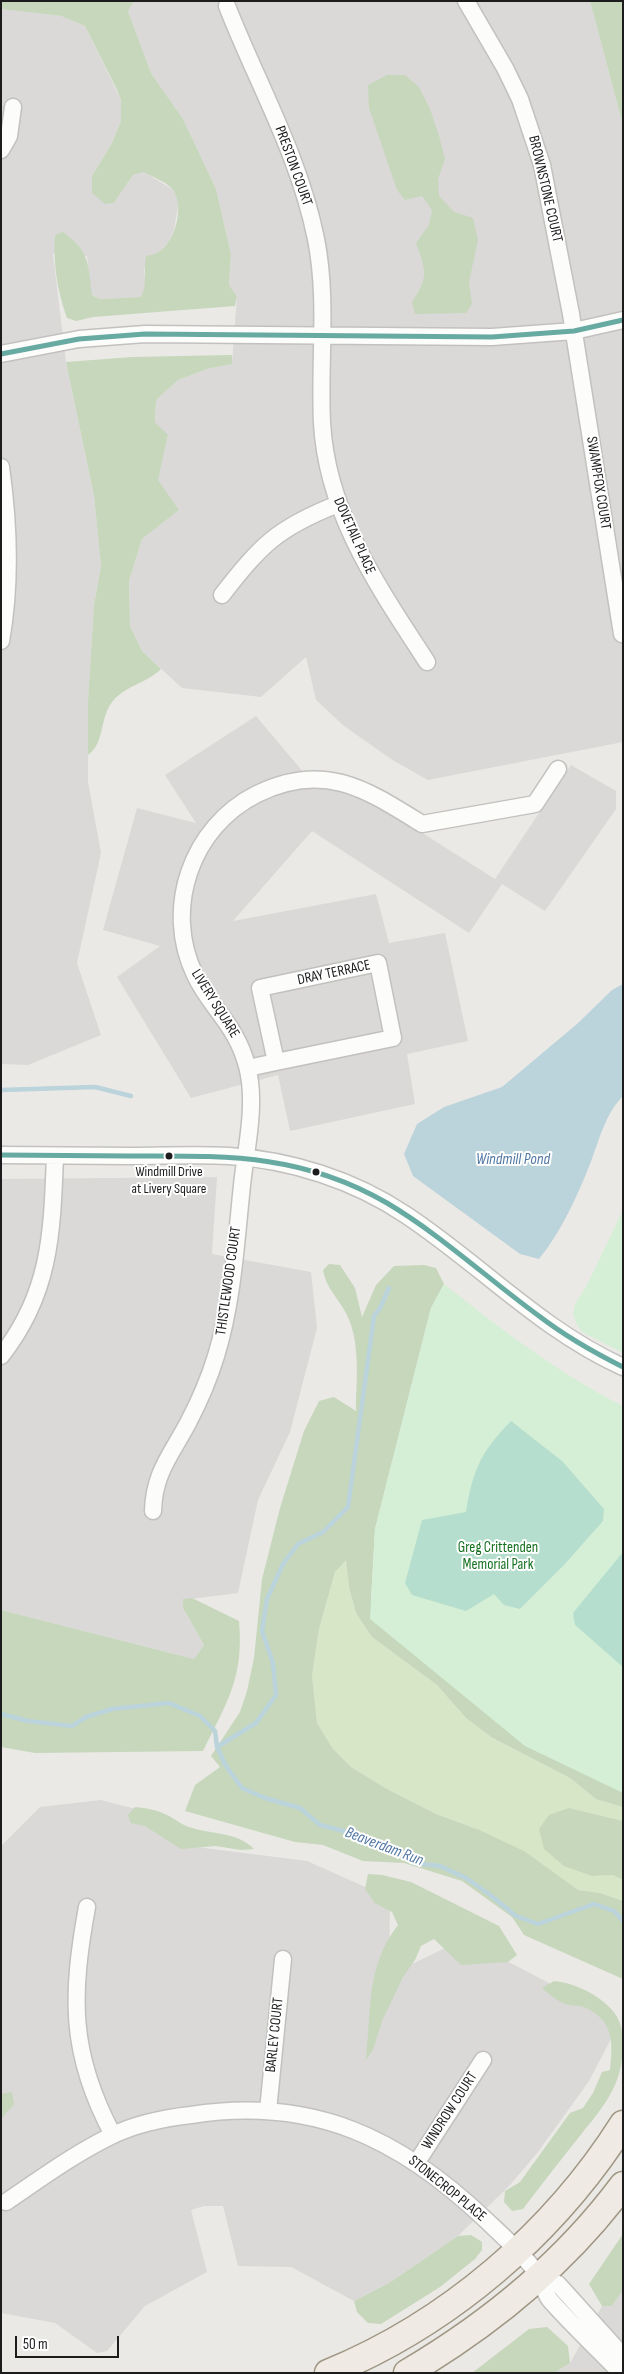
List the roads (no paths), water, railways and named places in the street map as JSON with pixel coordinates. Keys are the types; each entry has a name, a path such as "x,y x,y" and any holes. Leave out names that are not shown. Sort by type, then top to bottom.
{"main road":[{"path":"328,2373 409,2332 462,2296 516,2251 570,2195 623,2124"},
{"path":"407,2373 468,2335 540,2277 595,2219 623,2185"}],"street":[{"name":"BROWNSTONE COURT","path":"466,1 505,68 532,132 549,196 574,331"},
{"name":"PRESTON COURT","path":"227,6 298,171 308,200 316,242 320,278 322,335"},
{"path":"1,150 9,136 13,107"},
{"path":"1,354 79,339 145,334 492,337 574,331 623,320"},
{"name":"SWAMPFOX COURT","path":"574,331 622,634"},
{"name":"DOVETAIL PLACE","path":"322,335 322,425 338,504 365,563 427,662"},
{"path":"1,467 7,559 1,641"},
{"path":"222,595 251,558 272,538 291,524 338,504"},
{"name":"LIVERY SQUARE","path":"245,1158 250,1103 248,1068 233,1029 195,976 183,940 181,917 188,872 198,852 218,823 241,804 265,790 292,782 320,780 351,784 364,789 422,824 535,804 558,769"},
{"name":"DRAY TERRACE","path":"248,1068 393,1038 378,963 260,988 276,1062"},
{"path":"1,1155 228,1156 281,1163 319,1173 384,1201 425,1228 552,1326 600,1357 623,1367"},
{"path":"1,1356 23,1324 47,1262 53,1210 55,1156"},
{"name":"THISTLEWOOD COURT","path":"154,1511 154,1491 162,1470 204,1389 222,1334 229,1300 245,1158"},
{"path":"87,1907 76,1977 76,2018 87,2075 113,2135"},
{"name":"BARLEY COURT","path":"268,2112 283,1959"},
{"name":"WINDROW COURT","path":"417,2162 483,2060"},
{"name":"STONECROP PLACE","path":"6,2202 113,2135 150,2122 194,2114 238,2110 300,2115 338,2124 390,2146 417,2162 454,2191 540,2277"},
{"path":"540,2277 558,2284 623,2356"},
{"path":"540,2277 548,2298 621,2373"}],"water":[{"name":"Windmill Pond","path":"623,984 623,1096 607,1119 580,1189 568,1214 547,1249 539,1259 520,1254 413,1176 404,1154 417,1124 444,1107 502,1087 577,1024 612,990"}],"waterway":[{"path":"1,1090 95,1087 131,1096"},
{"path":"217,1747 256,1723 276,1695 273,1663 262,1631 267,1599 283,1564 298,1544 323,1532 348,1507 374,1316 380,1308 389,1288"},
{"name":"Beaverdam Run","path":"1,1714 28,1721 72,1726 86,1717 112,1709 169,1703 200,1716 215,1731 217,1747 226,1766 242,1788 265,1798 300,1808 320,1825 367,1837 414,1863 440,1866 466,1878 516,1916 538,1924 594,1904 614,1911 623,1921"}],"place":[{"name":"Windmill Drive at Livery Square","path":"169,1156"}],"park label":[{"name":"Greg Crittenden Memorial Park","path":"498,1556"}]}
